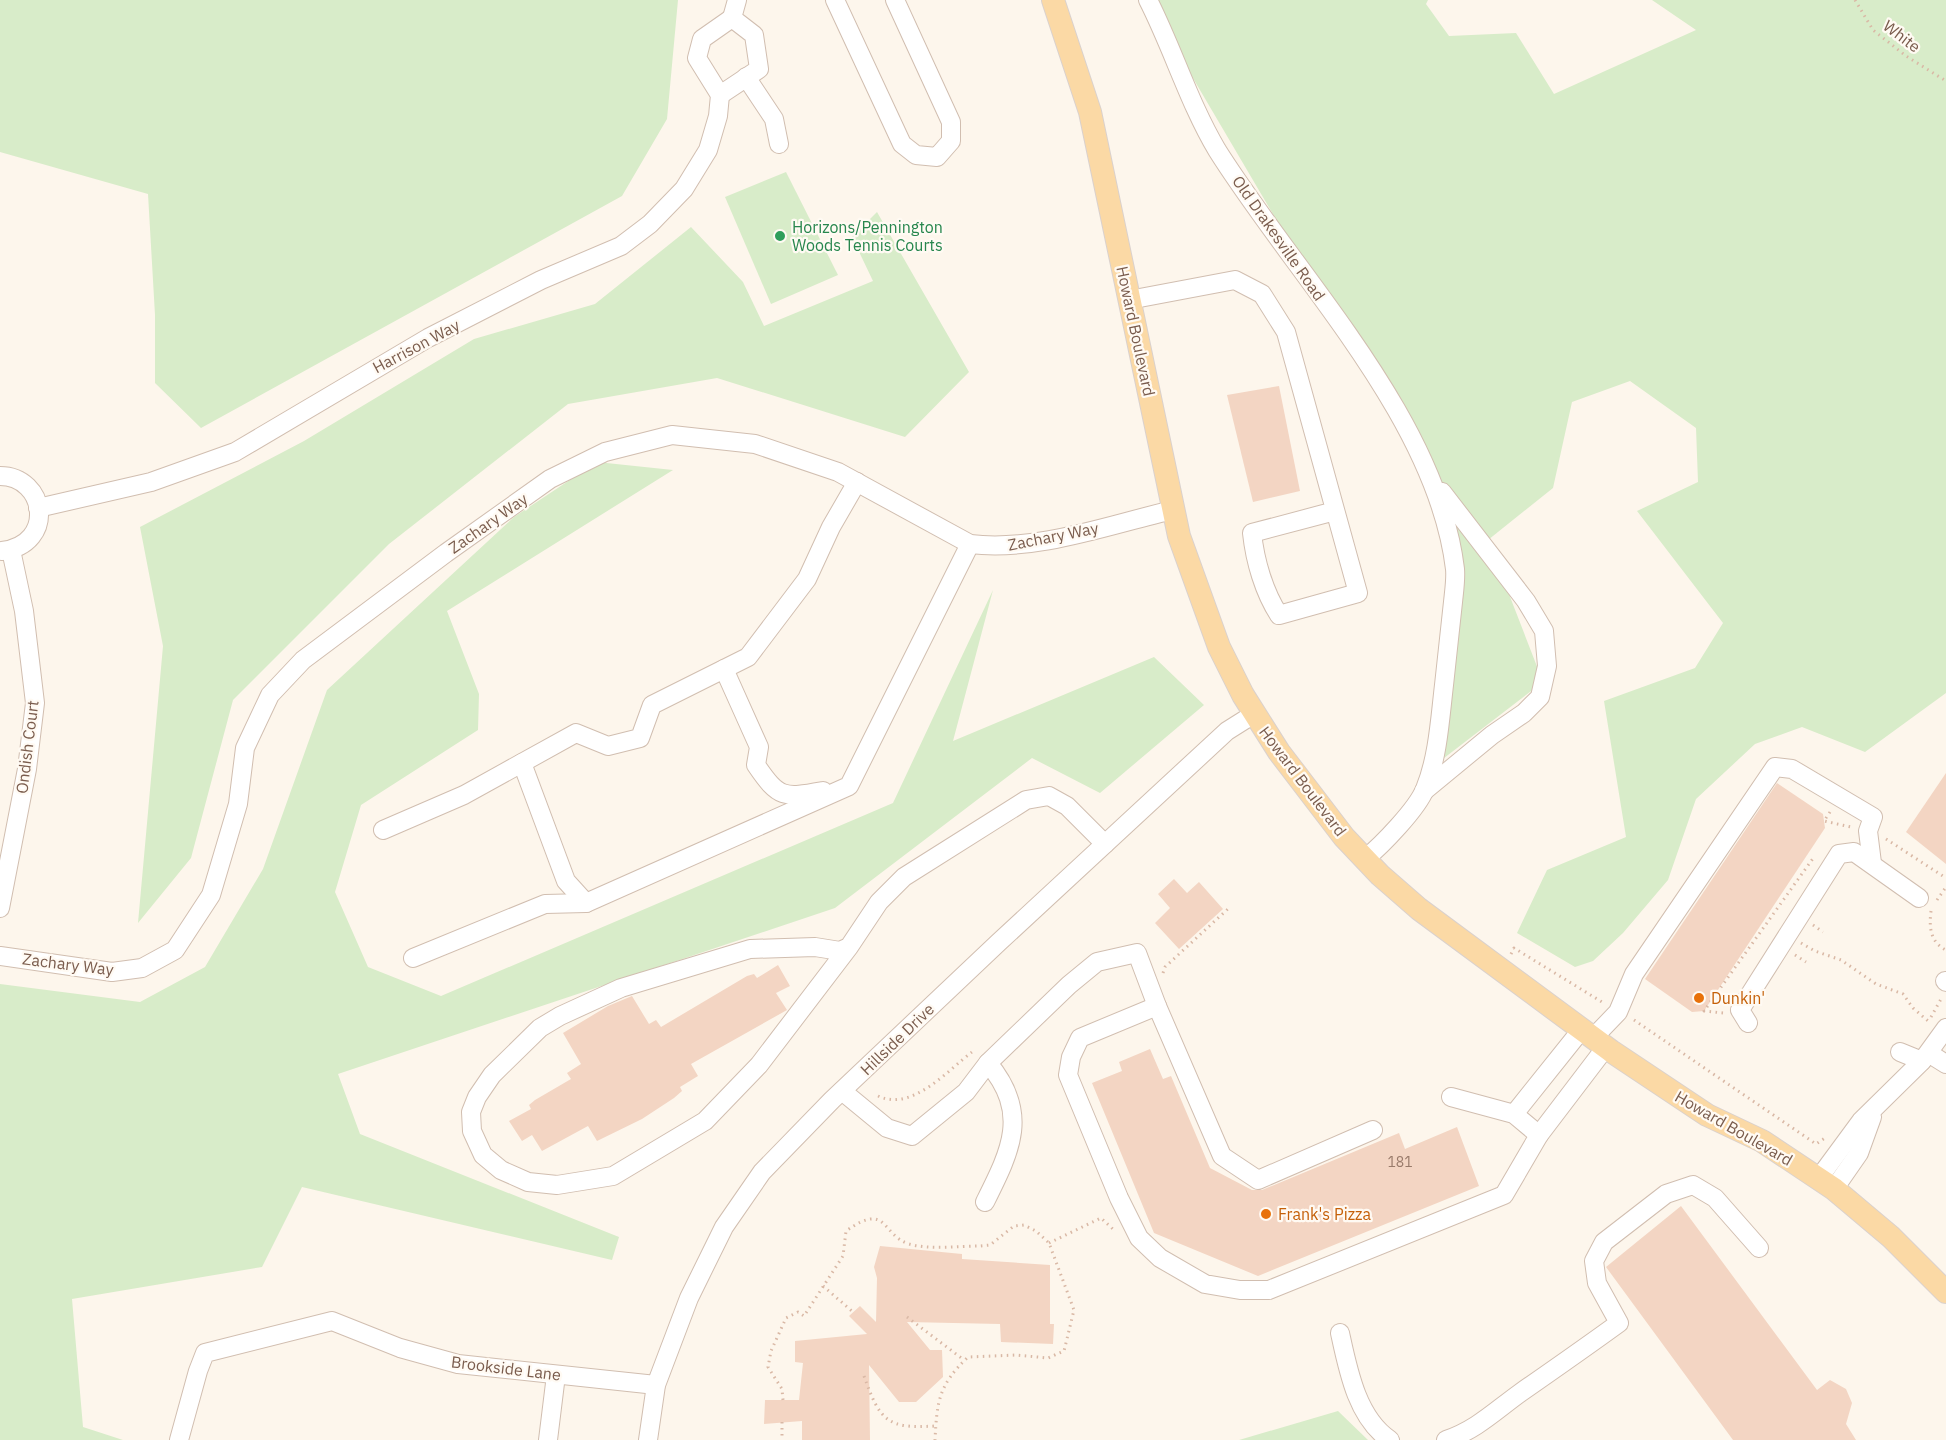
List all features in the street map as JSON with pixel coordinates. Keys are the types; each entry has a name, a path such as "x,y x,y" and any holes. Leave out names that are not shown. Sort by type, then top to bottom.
{"main road":[{"name":"Howard Boulevard","path":"1053,0 1090,112 1173,510 1199,597 1219,647 1254,714 1298,779 1365,860 1419,909 1500,971 1707,1115 1762,1141 1826,1184 1891,1237 1944,1287"}],"street":[{"path":"732,18 754,35 759,69 720,95 697,58 702,39 732,18 737,0"},
{"path":"836,0 902,144 916,155 937,157 951,141 951,122 895,0"},
{"name":"Old Drakesville Road","path":"1148,0 1169,41 1197,111 1216,148 1263,219 1348,334 1398,415 1444,513 1455,571 1437,742 1424,791"},
{"path":"746,77 774,119 778,144"},
{"name":"Harrison Way","path":"38,508 151,482 235,452 428,338 541,280 621,246 650,224 684,189 708,150 718,116 720,95"},
{"path":"1129,300 1234,280 1262,294 1286,332 1358,593 1279,615 1270,601 1254,551 1252,533 1335,511"},
{"name":"Zachary Way","path":"0,956 112,972 142,968 175,950 211,895 238,804 245,748 270,695 303,660 330,639 550,479 605,452 672,435 755,444 838,472 970,544 990,546 1030,543 1173,510"},
{"name":"Old Drakesville Road","path":"1365,860 1383,843 1424,791 1492,735 1524,713 1540,697 1547,666 1544,631 1526,601 1424,467"},
{"path":"0,476 21,481 35,498 38,508 35,534 26,544 6,551"},
{"path":"383,830 464,795 576,733 608,746 640,738 652,705 748,657 807,579 831,527 857,482"},
{"path":"413,958 545,904 586,903 849,786 970,544"},
{"name":"Ondish Court","path":"0,908 27,769 35,703 24,611 6,551"},
{"path":"724,669 759,747 756,765 773,790 794,796 849,786"},
{"name":"Hillside Drive","path":"648,1440 656,1385 689,1298 724,1227 762,1172 842,1091 1105,844 1227,731 1254,714"},
{"path":"522,763 566,881 586,903"},
{"path":"1514,1114 1618,1012 1634,974 1775,767 1792,769 1873,817 1868,831 1872,863"},
{"path":"849,947 840,951 815,947 750,949 621,988 561,1016 532,1036 492,1075 477,1097 471,1112 472,1131 483,1155 501,1170 528,1182 557,1185 613,1176 705,1121 759,1065 849,947 879,902 904,877 1026,800 1049,796 1066,806 1105,844"},
{"path":"1748,1023 1740,1010 1839,854 1854,852 1919,898"},
{"path":"842,1091 887,1128 912,1136 966,1092 988,1063 1069,985 1097,962 1137,953 1156,1006 1222,1156 1258,1180 1373,1130"},
{"path":"1156,1006 1080,1038 1071,1057 1068,1075 1119,1198 1139,1238 1160,1258 1205,1284 1240,1290 1269,1290 1504,1195 1594,1038"},
{"path":"1826,1184 1868,1100 1926,1057 1946,1028"},
{"path":"1900,1052 1946,1064"},
{"path":"985,1202 1014,1130 1012,1103 999,1076 988,1063"},
{"path":"1451,1096 1514,1114 1539,1135"},
{"path":"1446,1440 1464,1434 1488,1419 1619,1323 1597,1283 1594,1261 1604,1242 1666,1194 1693,1185 1714,1198 1759,1248"},
{"name":"Brookside Lane","path":"179,1440 198,1371 206,1353 332,1321 400,1348 458,1364 656,1385"},
{"path":"1340,1333 1347,1367 1364,1410 1378,1432 1390,1440"},
{"path":"548,1440 556,1375"}],"path":[{"name":"White","path":"1855,0 1873,30 1906,56 1946,81"},
{"path":"1946,887 1931,908 1929,929 1938,946 1946,950"},
{"path":"1812,924 1823,932"},
{"path":"1789,936 1815,951 1841,960 1876,984 1903,994 1913,1008 1928,1022 1940,1002 1945,985"},
{"path":"1500,971 1514,948 1634,1020 1816,1144 1830,1134"},
{"path":"1794,954 1806,962"},
{"path":"1049,1243 1101,1218"},
{"path":"783,1400 782,1389 768,1367 771,1351 786,1318 798,1312 804,1316 843,1256 846,1231 862,1221 872,1219 886,1224 900,1239 915,1245 990,1245 1014,1226 1024,1225 1036,1231 1049,1243 1074,1310 1064,1351 1048,1358 1016,1355 968,1357 949,1376 942,1387 935,1440"},
{"path":"823,1286 853,1312"},
{"path":"907,1317 964,1360"},
{"path":"864,1376 876,1406 885,1418 904,1428 936,1426"},
{"path":"782,1422 782,1440"}],"green space":[{"path":"0,0 678,0 667,119 622,196 201,428 155,383 155,315 148,194 0,152"},
{"path":"1147,0 1428,0 1426,4 1449,36 1516,33 1554,94 1696,30 1652,0 1946,0 1946,693 1865,752 1802,727 1755,744 1696,799 1668,880 1623,933 1593,961 1575,967 1517,933 1547,870 1626,837 1604,701 1695,668 1723,623 1637,511 1698,482 1696,428 1630,381 1572,402 1553,488 1488,540 1543,682 1422,775 1455,583 1437,493"},
{"name":"Horizons/Pennington Woods Tennis Courts","path":"786,172 838,275 771,304 725,197"},
{"path":"877,212 969,372 905,437 717,378 568,404 389,544 233,700 191,858 138,923 163,646 140,527 304,441 474,339 595,304 691,227 743,282 764,326 873,281 852,237"},
{"path":"597,462 673,470 447,611 479,694 478,730 361,805 335,892 368,967 441,996 893,803 993,590 953,741 1154,657 1204,705 1100,793 1032,758 835,908 338,1074 360,1134 619,1237 612,1260 302,1187 262,1267 72,1299 83,1427 123,1440 0,1440 0,984 140,1002 205,967 263,869 327,690 514,517"},
{"path":"1338,1411 1368,1440 1239,1440"}],"building":[{"path":"1279,386 1300,491 1253,502 1227,395"},
{"path":"1946,773 1946,864 1906,832"},
{"path":"1777,783 1823,814 1825,828 1704,1011 1692,1012 1645,979"},
{"path":"1174,879 1187,893 1199,882 1223,909 1179,949 1155,923 1170,908 1158,894"},
{"path":"778,965 790,986 776,993 787,1010 691,1064 698,1076 680,1087 682,1091 674,1098 642,1119 597,1141 588,1126 542,1151 532,1135 522,1141 509,1121 531,1109 529,1105 535,1100 571,1079 567,1073 581,1064 563,1033 608,1006 632,996 649,1024 656,1020 661,1027 747,976 754,974 757,978"},
{"path":"1150,1049 1163,1079 1171,1076 1210,1168 1252,1190 1262,1190 1399,1133 1405,1149 1457,1127 1479,1186 1258,1276 1154,1233 1092,1083 1122,1071 1119,1062"},
{"path":"1681,1206 1817,1390 1830,1380 1846,1389 1852,1403 1846,1424 1856,1440 1733,1440 1606,1267"},
{"path":"880,1246 962,1254 962,1259 1050,1265 1050,1324 1054,1324 1053,1344 1001,1342 1000,1324 907,1322 930,1350 942,1350 943,1377 916,1402 899,1402 869,1365 870,1440 802,1440 802,1421 764,1424 765,1400 799,1400 803,1363 795,1362 795,1341 867,1334 849,1316 860,1306 876,1322 877,1278 874,1267"}],"place":[{"name":"Horizons/Pennington Woods Tennis Courts","path":"780,236"},
{"name":"Dunkin'","path":"1699,998"},
{"name":"Frank's Pizza","path":"1266,1214"}]}
